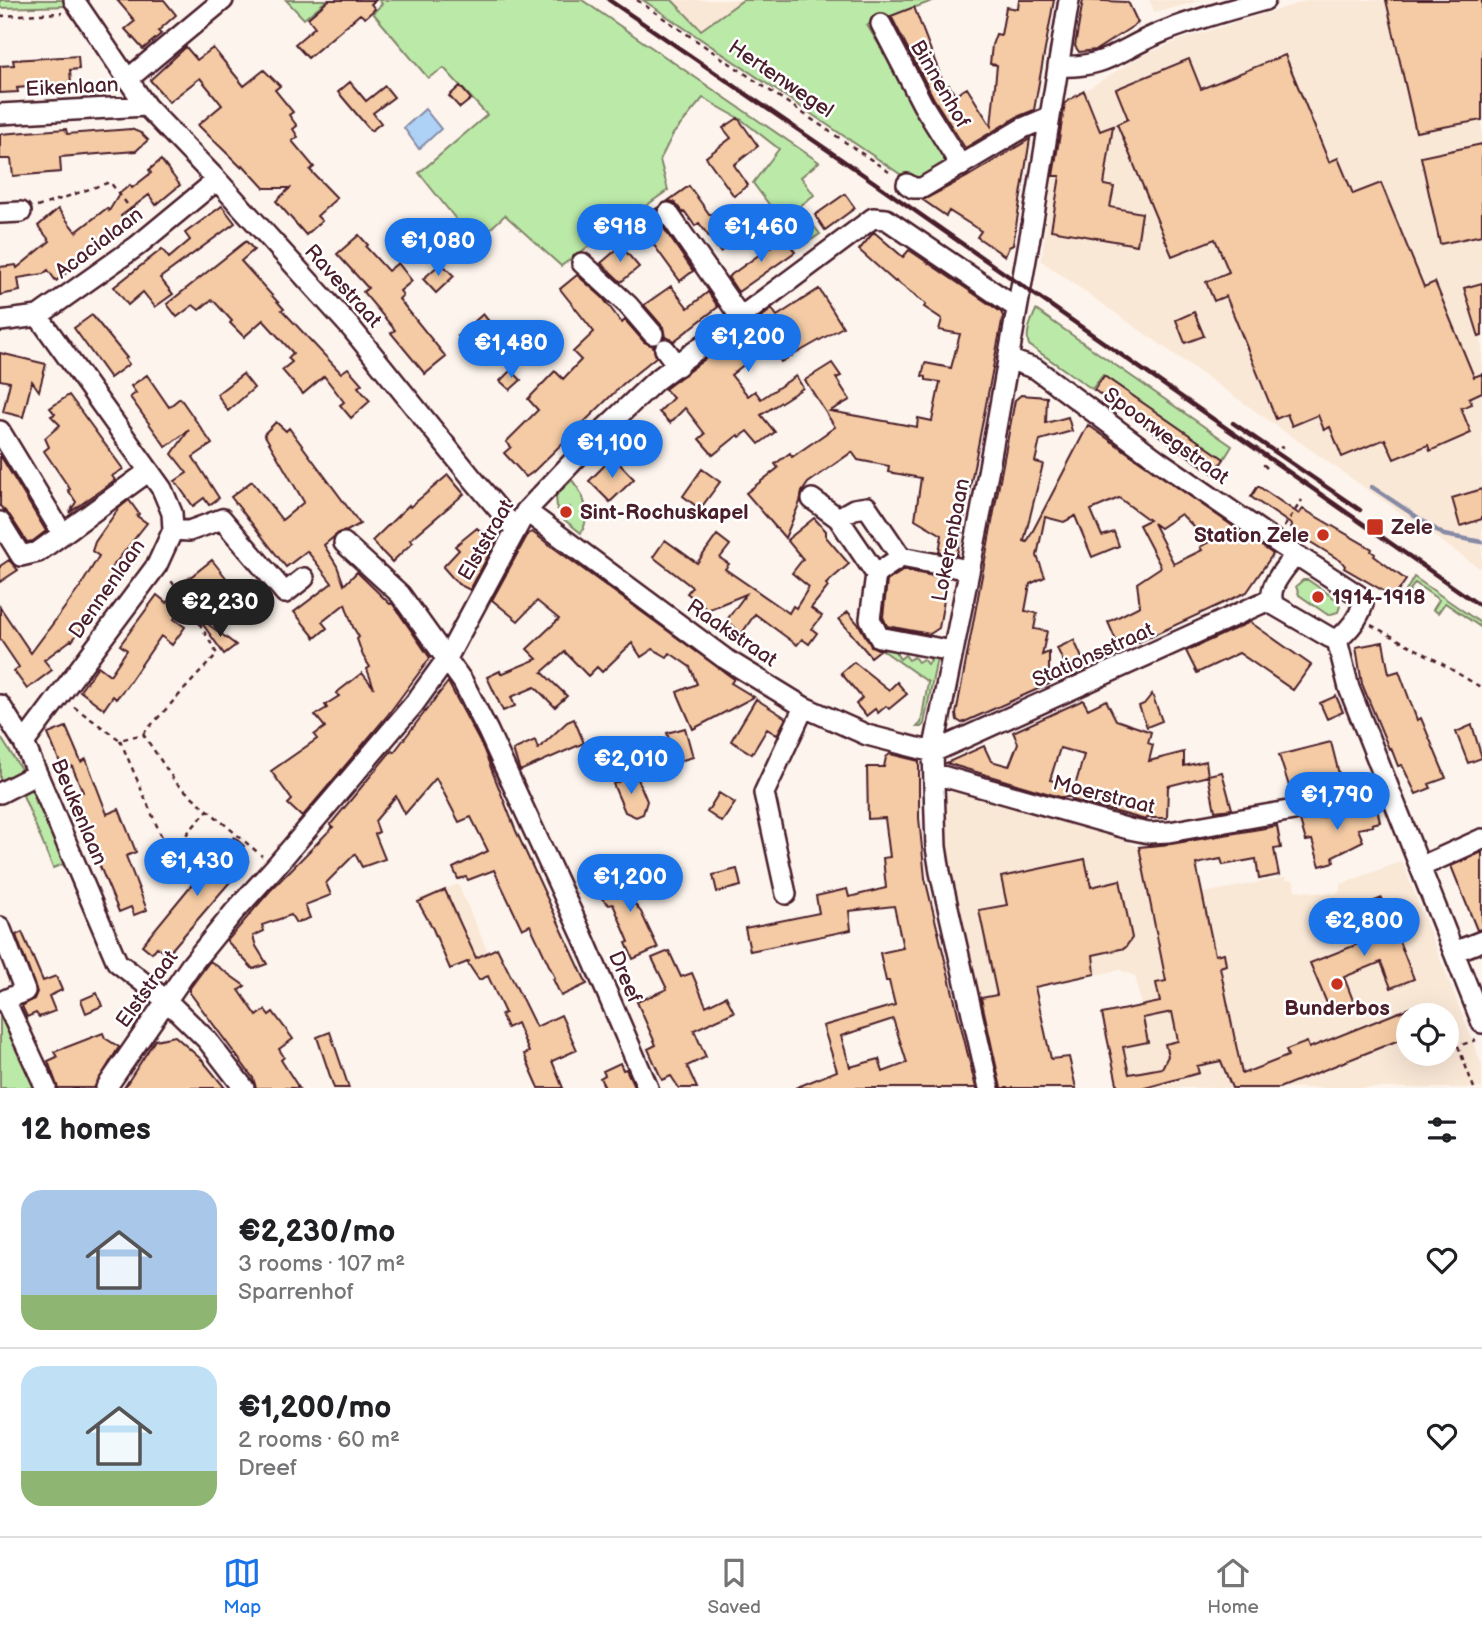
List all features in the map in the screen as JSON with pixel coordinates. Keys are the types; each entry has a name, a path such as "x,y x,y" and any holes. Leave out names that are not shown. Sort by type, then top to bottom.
{"street":[{"path":"128,79 223,0"},
{"name":"Lokerenbaan","path":"989,1088 936,848 933,752 1008,359 1069,0"},
{"path":"1058,66 1088,66 1159,33 1206,16 1265,0"},
{"name":"Ravestraat","path":"78,6 146,106 352,328 516,530"},
{"name":"Binnenhof","path":"881,24 923,105 961,166"},
{"name":"Eikenlaan","path":"0,114 146,106"},
{"path":"907,184 913,188 922,188 1023,128 1049,117"},
{"name":"Acacialaan","path":"0,321 38,316 150,234 217,180"},
{"path":"0,213 20,212"},
{"path":"667,213 741,318"},
{"name":"Elststraat","path":"106,1088 166,1000 234,912 414,704 446,660 526,511 599,434 655,381 873,218 886,219 1017,308"},
{"path":"582,263 628,305 678,366"},
{"name":"Dennenlaan","path":"24,743 158,562 173,530 168,500 38,316"},
{"name":"Spoorwegstraat","path":"1008,359 1036,369 1159,461 1358,595 1363,604 1356,618"},
{"path":"0,431 62,533"},
{"path":"0,522 21,556 38,552 149,471"},
{"path":"812,499 838,518 876,575 870,619 879,637 952,651"},
{"path":"838,518 854,509 867,507 901,557 969,570"},
{"name":"Raakstraat","path":"526,511 724,659 804,707 867,735 933,752"},
{"path":"173,530 189,531 222,519 285,593 304,578"},
{"name":"Dreef","path":"344,543 400,594 463,682 583,937 649,1088"},
{"path":"1295,555 1271,591 1271,599 1274,605 1329,638 1337,640"},
{"path":"876,575 901,557"},
{"name":"Stationsstraat","path":"933,752 1271,599"},
{"path":"1337,640 1346,633 1356,618"},
{"path":"1337,640 1349,688 1482,1023"},
{"name":"Beukenlaan","path":"0,705 24,743 117,962 166,1000 207,1040 244,1088"},
{"path":"786,894 765,793 804,707"},
{"path":"0,793 37,774"},
{"name":"Moerstraat","path":"935,774 1149,833 1169,832 1390,793"},
{"path":"1420,867 1482,839"},
{"path":"0,927 25,991 5,1000 46,1088"},
{"path":"1454,952 1482,941"}],"path":[{"name":"Hertenwegel","path":"637,0 907,184"},
{"path":"0,16 78,6"},
{"path":"20,212 110,182 150,234"},
{"path":"1267,468 1264,465 1278,446 1283,448"},
{"path":"1275,541 1302,500"},
{"path":"120,740 143,734 217,654 189,605 158,562"},
{"path":"1356,618 1429,656 1482,688"},
{"path":"58,696 120,740 169,854 207,811"},
{"path":"143,734 176,783 275,867"},
{"path":"1474,1088 1458,1046 1482,1037"}],"shaded area":[{"path":"672,0 743,0 701,30"},
{"path":"1149,0 1202,0 1155,13"},
{"path":"1309,0 1482,0 1482,570 1041,261 1053,176 1104,184 1109,153 1084,91 1141,56 1182,39"},
{"path":"954,787 1111,834 1139,847 1191,836 1203,893 1286,877 1286,880 1294,880 1295,890 1334,894 1339,892 1341,884 1402,861 1458,1003 1396,1003 1396,1066 1459,1066 1459,1006 1482,1065 1482,1088 1118,1088 1102,1014 1141,1006 1135,976 1120,970 980,999 948,851 945,794"},
{"path":"458,884 488,952 450,970 417,899"}],"green space":[{"path":"0,0 64,0 68,6 0,8"},
{"path":"286,0 327,0 304,19"},
{"path":"379,0 582,0 819,162 801,177 814,195 799,207 820,234 801,247 753,183 779,149 742,120 703,98 673,134 660,160 668,190 561,266 505,215 475,243 419,173 487,115 444,68 428,78 373,13 382,4"},
{"path":"643,0 672,0 701,30 743,0 935,0 867,25 950,161 921,179 903,176"},
{"path":"1036,310 1232,446 1224,459 1103,375 1092,389 1029,345 1028,332"},
{"path":"572,480 586,505 586,519 581,533 562,518 572,513 570,507 561,511 557,509 556,495"},
{"path":"1414,577 1482,624 1482,628 1445,603 1438,613 1433,610 1439,600 1415,583 1408,593 1406,591"},
{"path":"1303,580 1308,580 1337,600 1340,606 1338,612 1328,615 1299,595 1296,586"},
{"path":"873,641 890,644 900,659 905,655 909,660 914,657 918,662 923,659 927,664 931,661 926,653 938,653 924,724 921,727 917,727 921,723 928,682"},
{"path":"0,736 24,774 0,786"},
{"path":"32,788 36,803 64,864 53,868 22,793"},
{"path":"0,1000 43,1088 0,1088"}],"water":[{"path":"425,109 441,129 419,149 404,128"}],"building":[{"path":"117,0 164,0 176,15 158,31 161,34 143,49 125,29 135,21"},
{"path":"329,0 376,0 371,4 375,9 365,18 360,14 308,58 295,44 315,27 308,18"},
{"path":"1019,0 1054,0 1034,110 965,148 934,99 891,16 914,7 945,87 949,85 955,95 967,88 991,126 997,65 990,64 992,45 996,34 1001,35 1006,7 1018,9"},
{"path":"1083,0 1126,2 1138,23 1096,50 1079,52 1075,46"},
{"path":"1386,0 1482,0 1482,120 1416,132"},
{"path":"186,47 197,60 213,48 244,86 264,70 280,86 275,90 293,112 289,115 297,126 293,129 298,137 292,141 314,167 310,170 337,198 317,216 322,221 306,235 276,201 290,188 264,188 243,165 241,167 198,125 222,105 200,78 169,102 150,80"},
{"path":"1285,55 1329,162 1338,158 1353,194 1381,183 1424,287 1435,282 1474,377 1482,374 1482,392 1469,398 1472,404 1461,408 1471,433 1430,451 1428,445 1394,459 1385,439 1342,457 1330,427 1324,430 1318,415 1292,426 1287,414 1276,419 1226,296 1214,301 1206,282 1229,272 1215,239 1172,256 1117,124 1128,119 1116,89 1189,59 1201,89"},
{"path":"78,56 79,69 70,70 71,83 17,88 18,92 0,93 0,66 14,65 13,60"},
{"path":"350,82 366,101 385,86 394,97 373,113 381,123 371,131 338,92"},
{"path":"460,86 471,99 460,108 449,96"},
{"path":"1084,91 1100,131 1113,126 1104,185 1114,187 1110,207 1142,213 1137,245 1051,230 1060,176 1053,176 1065,103"},
{"path":"738,118 758,146 734,165 748,185 734,196 706,157 731,138 723,128"},
{"path":"66,129 67,134 131,129 148,140 136,151 60,157 61,172 13,176 11,159 0,159 0,134"},
{"path":"1030,139 1013,245 1005,256 977,237 981,231 949,211 946,216 923,200 967,177"},
{"path":"1482,144 1482,235 1440,244 1421,157"},
{"path":"161,160 180,185 156,205 149,195 121,216 127,224 56,281 48,270 43,274 18,278 20,291 0,295 0,267 16,265 17,268 50,241 38,226 58,209 76,232 107,208 109,211 120,193 130,185 132,188 151,173 149,170"},
{"path":"689,186 710,215 714,212 735,242 720,252 699,223 695,226 685,212 674,202 668,201"},
{"path":"845,194 855,208 825,230 815,215"},
{"path":"222,206 235,223 160,278 173,294 155,307 143,292 128,305 114,287 162,249 169,258 190,240 185,233"},
{"path":"657,208 658,220 693,271 680,281 648,237 652,234 642,218"},
{"path":"874,232 903,257 909,250 1001,312 1003,316 957,555 939,552 942,535 915,519 921,478 888,472 889,466 858,460 852,452 808,483 785,538 746,493 778,468 775,464 790,453 792,457 835,427 805,380 832,363 841,376 836,378 850,400 830,411 917,427 918,418 932,421 940,382 926,380 926,377 922,376 925,363 951,368 960,334 939,330 942,319 924,307 926,304 895,282 859,250"},
{"path":"359,235 388,271 398,263 412,281 400,291 403,295 399,299 446,357 425,374 391,333 395,330 363,292 368,288 337,254"},
{"path":"784,237 795,252 738,292 728,277"},
{"path":"246,241 254,250 241,261 341,373 348,368 362,384 358,387 370,401 351,418 340,405 344,402 324,376 303,394 282,370 292,362 288,358 293,353 263,320 244,337 214,301 211,300 199,310 193,305 177,317 167,304"},
{"path":"621,246 639,267 621,282 601,263"},
{"path":"441,263 454,276 436,293 423,279"},
{"path":"577,275 602,297 622,323 625,320 644,342 653,346 656,357 623,384 526,477 504,453 511,447 506,442 538,410 528,399 555,371 563,379 581,360 573,352 594,332 560,289"},
{"path":"1482,283 1482,336 1479,337 1464,288"},
{"path":"671,286 688,308 708,292 718,307 674,341 665,337 663,327 644,305"},
{"path":"819,289 843,327 781,362 770,344 731,375 748,396 755,391 761,399 796,376 803,388 761,415 775,432 759,444 748,431 740,437 738,435 713,455 699,439 705,434 685,408 670,423 659,412 673,398 665,389 772,309 777,316"},
{"path":"1194,312 1204,336 1185,343 1176,320"},
{"path":"483,314 500,335 474,353 458,336"},
{"path":"92,315 129,364 110,378 74,328"},
{"path":"0,353 46,364 39,391 32,381 23,417 3,412 10,382 0,380"},
{"path":"511,370 521,380 510,390 500,381"},
{"path":"243,374 254,388 228,411 217,394"},
{"path":"147,375 169,407 180,398 212,444 193,457 219,498 209,505 204,498 193,506 175,481 187,473 172,454 189,430 166,447 130,397 136,393 131,386"},
{"path":"1104,376 1224,459 1214,474 1094,390"},
{"path":"69,395 123,469 112,476 115,480 69,513 76,502 44,451 49,447 45,438 60,425 51,416 55,414 50,408"},
{"path":"1021,395 1047,397 1046,423 1068,417 1072,431 1040,440 1035,462 1043,464 1024,541 1027,542 1088,425 1273,554 1247,592 1128,647 1125,640 1117,643 1108,622 1140,606 1137,583 1161,567 1139,525 1149,520 1119,498 1091,510 1102,536 1114,532 1119,546 1092,557 1075,516 1064,522 1045,517 1037,556 1045,577 1030,584 1025,611 1037,613 1034,629 1047,631 1042,655 1049,652 1049,684 962,723 957,720 956,714 1015,400","holes":["1181,514 1209,542 1200,547 1202,550 1174,564 1153,523 1160,528"]},
{"path":"276,422 286,431 289,428 360,524 340,532 324,545 337,566 344,585 357,572 392,603 430,658 387,716 302,817 288,804 292,800 271,771 317,739 314,735 325,727 315,715 339,696 336,693 362,673 374,688 367,669 370,667 363,656 357,639 359,637 345,604 322,622 327,628 315,638 294,612 332,583 307,551 286,567 231,497 252,481 282,520 304,502 264,434"},
{"path":"0,455 46,531 33,541 27,542 0,506"},
{"path":"613,457 634,479 610,502 589,481"},
{"path":"702,469 720,482 700,509 683,496"},
{"path":"448,475 464,494 410,540 413,542 392,562 372,541 409,505 410,507"},
{"path":"1258,486 1299,514 1303,509 1372,549 1374,556 1406,580 1394,597 1344,568 1341,561 1304,538 1292,525 1251,497"},
{"path":"1482,489 1482,519 1460,526 1452,498"},
{"path":"129,500 139,514 137,516 147,523 109,571 119,578 72,641 44,660 52,670 27,689 14,671 19,667 0,639 0,607 31,653 80,587 99,556 92,551 95,542 119,508"},
{"path":"814,518 849,564 826,584 828,587 811,608 822,616 812,629 817,633 809,644 802,639 797,645 755,614 742,633 726,621 746,594 707,610 697,600 693,601 687,593 692,587 653,557 665,540 697,563 717,535 730,545 720,558 729,564 725,569 789,613 793,606 796,608 809,587 792,573 803,559 787,540"},
{"path":"477,528 495,543 470,590 458,584 443,567 459,550 455,546"},
{"path":"532,532 734,679 731,683 754,697 693,729 677,692 697,684 690,667 670,653 667,657 653,649 641,657 632,643 602,672 597,667 588,676 565,652 542,672 567,696 555,707 535,687 511,697 515,706 503,711 487,677 537,659 527,649 559,619 537,601 518,621 492,600 528,534"},
{"path":"9,560 18,570 0,582 0,566"},
{"path":"212,560 235,589 210,607 188,579"},
{"path":"904,570 938,577 946,589 939,628 930,634 887,626 883,617 887,581"},
{"path":"157,595 167,603 172,596 184,605 174,619 185,627 172,645 161,636 126,687 116,699 113,696 104,709 80,691 98,666 110,675 127,650 120,645"},
{"path":"848,612 871,646 880,650 871,657 839,619"},
{"path":"204,621 236,645 224,654 202,623"},
{"path":"1250,622 1311,665 1293,690 1239,653 1197,673 1186,651"},
{"path":"1074,640 1086,667 1069,674 1057,648"},
{"path":"1383,642 1389,674 1399,671 1417,720 1421,718 1446,778 1429,784 1431,788 1416,794 1402,765 1398,766 1391,748 1389,749 1362,684 1356,647"},
{"path":"854,662 889,690 897,682 907,694 889,709 886,706 878,713 875,709 866,716 856,704 862,698 841,673"},
{"path":"448,682 483,748 516,831 587,984 561,996 530,925 522,929 494,870 468,880 466,877 458,879 453,868 488,851 471,817 459,822 436,778 405,814 396,796 375,821 379,832 375,834 385,859 362,867 355,854 326,883 331,895 305,905 310,918 296,923 291,915 262,925 264,931 253,936 267,964 253,969 227,941 269,892 333,827 330,825 392,750 394,752"},
{"path":"1152,694 1162,721 1147,727 1139,706"},
{"path":"1336,696 1343,712 1327,719 1320,703"},
{"path":"756,699 786,718 777,735 767,729 752,754 731,741"},
{"path":"1083,700 1088,709 1106,700 1116,720 1151,732 1148,743 1153,745 1149,761 1184,752 1184,766 1206,761 1208,776 1168,786 1167,818 1146,820 946,763 984,746 991,761 1009,766 1018,743 1013,732","holes":["1060,748 1084,755 1075,786 1050,780"]},
{"path":"574,719 584,743 520,771 513,750 535,740 538,749 567,722"},
{"path":"1472,725 1482,758 1468,763 1456,732"},
{"path":"66,727 81,762 86,759 107,814 119,809 136,852 126,856 147,910 134,915 131,907 119,912 71,797 83,792 72,766 63,770 48,734"},
{"path":"685,728 693,757 676,762 667,733"},
{"path":"1331,742 1339,774 1289,786 1279,755"},
{"path":"890,754 919,761 919,818 925,878 976,1088 795,1088 837,1071 823,1026 895,1005 880,953 903,948 894,906 849,911 851,930 750,951 745,928 819,913 816,896 847,889 849,897 886,888 883,858 890,857 885,818 868,819 867,767 884,767 886,757","holes":["893,1019 907,1063 883,1072 879,1059 850,1067 841,1036"]},
{"path":"1222,772 1232,809 1215,811 1208,775"},
{"path":"636,774 647,801 643,814 636,817 625,812 613,784"},
{"path":"719,793 735,803 722,822 707,812"},
{"path":"1377,808 1380,822 1358,829 1363,841 1333,856 1334,862 1320,866 1312,840 1306,841 1300,821"},
{"path":"1277,826 1281,848 1274,849 1279,875 1259,879 1256,859 1223,865 1221,859 1196,864 1215,955 1224,953 1226,965 1220,967 1242,1074 1288,1056 1286,1050 1307,1042 1309,1048 1396,1013 1396,1041 1279,1088 1232,1088 1221,1061 1197,1066 1199,1073 1145,1088 1118,1088 1102,1014 1160,1002 1156,983 1166,981 1139,847","holes":["1172,1012 1178,1041 1165,1044 1168,1056 1162,1068 1129,1074 1123,1047 1148,1042 1143,1018"]},
{"path":"234,837 244,846 238,852 248,861 167,955 157,947 152,953 142,945"},
{"path":"1482,852 1482,929 1477,930 1451,866"},
{"path":"1085,859 1091,887 1120,880 1132,938 1125,948 1093,955 1095,974 1035,987 1051,1059 1069,1057 1076,1088 1001,1088 981,998 997,995 979,910 1007,905 1001,877"},
{"path":"737,869 741,886 717,892 713,875"},
{"path":"636,872 643,890 629,897 641,912 658,948 633,959 613,904 609,905 598,895 602,886"},
{"path":"445,890 476,958 497,948 536,1027 561,1015 577,1050 552,1061 563,1088 539,1088 524,1054 529,1052 517,1023 507,1028 501,1014 505,1013 488,976 479,980 467,962 450,969 418,902"},
{"path":"1382,898 1414,979 1391,988 1381,962 1344,977 1354,1003 1331,1013 1310,963 1371,939 1359,907"},
{"path":"22,932 43,981 56,976 62,990 49,996 55,1011 39,1017 36,1013 27,1017 22,1006 34,999 37,992 16,935"},
{"path":"669,951 681,977 692,973 706,1006 726,996 734,1012 694,1030 706,1057 687,1066 697,1088 679,1088 671,1076 662,1080 648,1049 656,1045 637,1002 667,989 652,958"},
{"path":"210,961 245,986 239,990 257,1016 265,1010 269,1015 273,1012 293,1039 279,1049 284,1057 281,1060 299,1088 256,1088 253,1078 190,993 190,988"},
{"path":"97,993 102,1006 86,1013 81,1000"},
{"path":"330,1032 349,1088 334,1088 317,1037"},
{"path":"103,1033 105,1038 119,1047 94,1088 58,1088 48,1061 57,1057 54,1052"},
{"path":"175,1036 203,1061 225,1088 124,1088 155,1040"},
{"path":"620,1063 635,1088 605,1088 600,1078 605,1075 603,1071"}],"waterway":[{"path":"1372,487 1444,535 1482,542"}],"railway":[{"path":"609,0 1482,607"},
{"path":"1233,423 1360,510"}],"place":[{"name":"Sint-Rochuskapel","path":"566,512"},
{"name":"Zele","path":"1375,527"},
{"name":"Station Zele","path":"1323,535"},
{"name":"1914-1918","path":"1318,597"},
{"name":"Bunderbos","path":"1337,984"}]}
